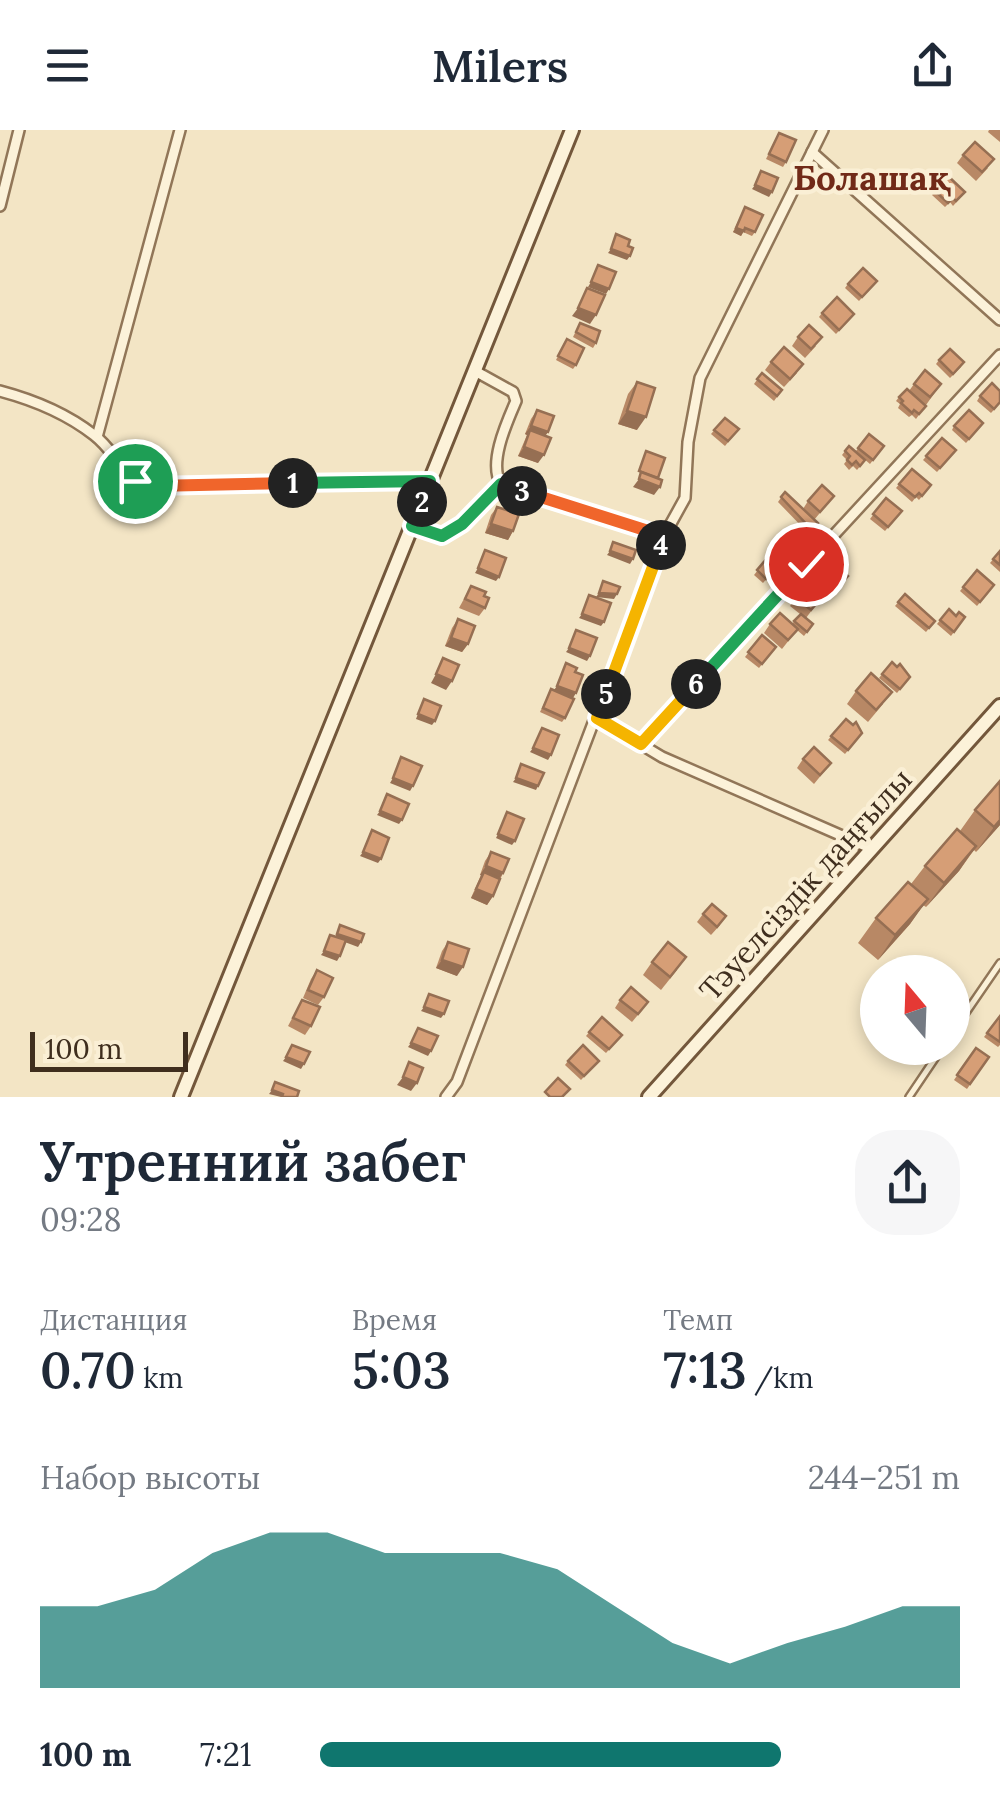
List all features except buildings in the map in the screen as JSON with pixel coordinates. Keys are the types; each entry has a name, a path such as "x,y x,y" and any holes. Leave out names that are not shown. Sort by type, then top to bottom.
{"main road":[{"path":"181,1097 572,130"},
{"name":"Тәуелсіздік даңғылы","path":"649,1097 1000,706"}],"street":[{"path":"0,206 19,130"},
{"path":"97,437 180,130"},
{"path":"446,1097 456,1082 664,536 685,498 688,442 700,378 822,130"},
{"path":"812,152 1000,320"},
{"path":"641,744 1000,355"},
{"path":"474,371 513,392 516,401 497,461 501,484 664,536"},
{"path":"0,391 58,412 97,437 135,481 153,486 430,481"},
{"path":"597,718 662,757 872,849"}],"lane":[{"path":"412,526 442,536 462,524 501,484"},
{"path":"970,1006 1000,963"},
{"path":"908,1097 930,1065"}],"district":[{"name":"Болашақ","path":"872,178"}],"route":[{"path":"135,481 153,486 430,481 412,526 442,536 462,524 501,484 664,536 597,718 641,744 806,564"}]}
